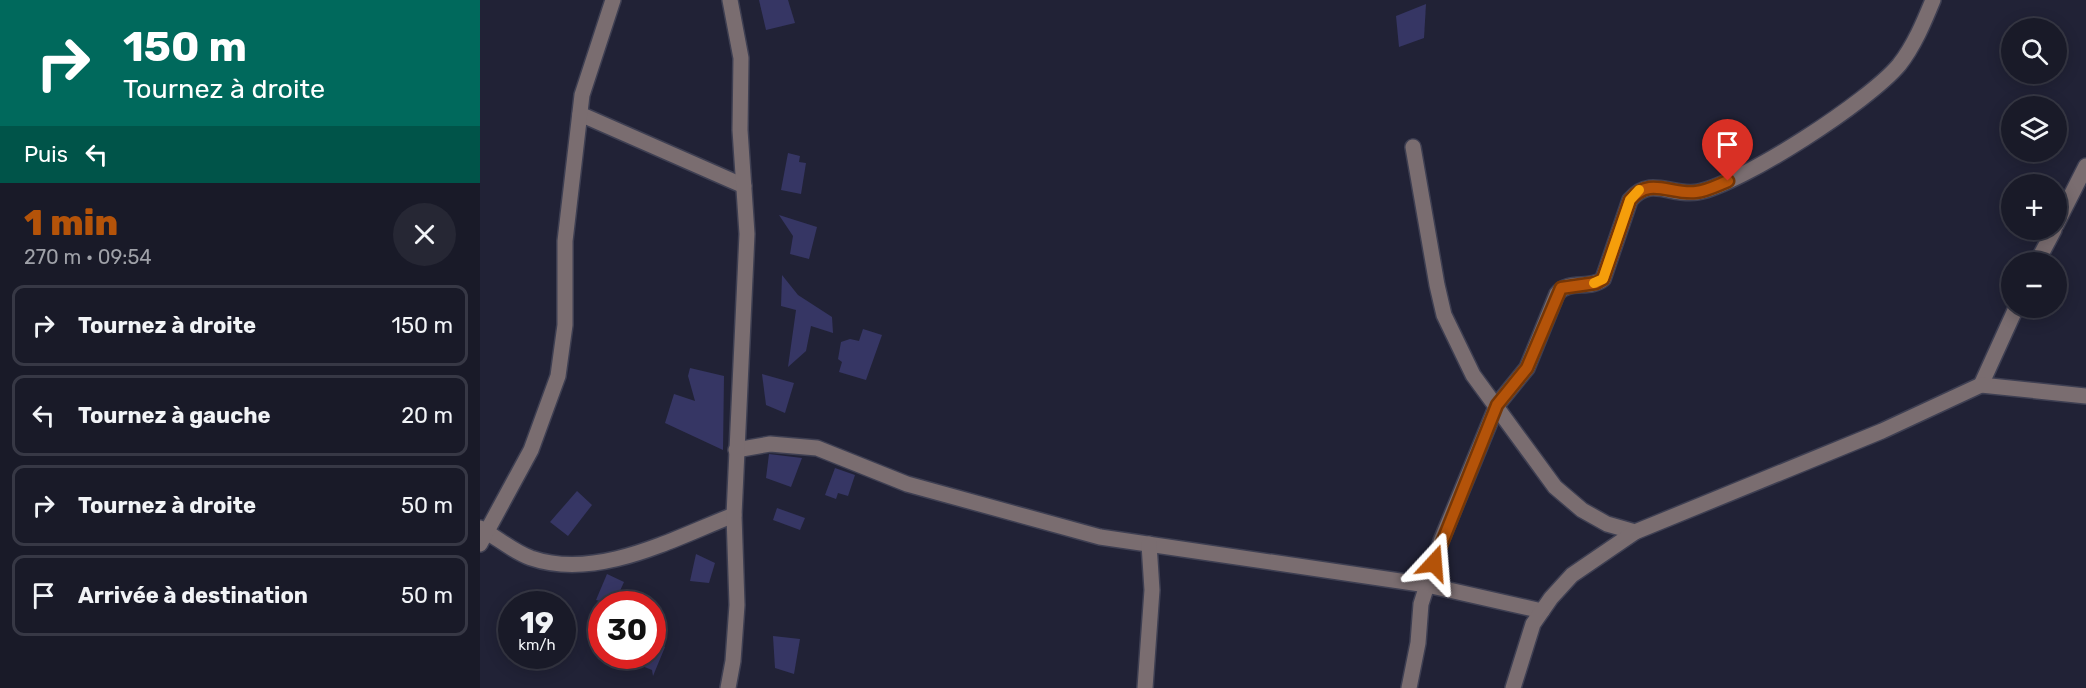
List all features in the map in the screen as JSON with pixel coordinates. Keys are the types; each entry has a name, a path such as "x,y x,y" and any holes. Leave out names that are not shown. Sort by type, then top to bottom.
{"street":[{"path":"613,0 588,72 580,114 565,241 565,325 558,376 531,450 482,534 532,558 559,563 583,564 625,556 734,515"},
{"path":"728,688 733,661 737,605 734,515 747,234 740,130 741,58 730,0"},
{"path":"1408,688 1418,644 1421,604 1441,541 1497,405 1527,368 1561,288 1596,283 1603,279 1630,200 1637,192 1650,187 1697,192 1728,181 1793,145 1861,100 1899,65 1923,26 1933,0"},
{"path":"580,114 744,186"},
{"path":"1413,147 1444,315 1473,375 1555,487 1582,510 1607,524 1635,532"},
{"path":"2067,203 2086,165"},
{"path":"1981,385 2011,318"},
{"path":"1513,688 1523,649 1542,611 1572,576 1635,532 1882,432 1981,385 2086,396"},
{"path":"736,450 770,444 817,448 907,483 1100,537 1427,585 1542,611"},
{"path":"1145,688 1152,590 1149,544"}],"building":[{"path":"759,0 788,0 795,23 766,30"},
{"path":"1426,4 1424,38 1399,47 1396,16"},
{"path":"788,153 800,156 799,162 806,163 801,194 781,190"},
{"path":"779,215 817,227 809,259 790,254 793,236"},
{"path":"782,275 798,295 832,317 833,333 811,326 806,351 788,367 796,310 781,306"},
{"path":"863,329 882,335 866,380 839,372 842,362 838,359 841,342 850,339 859,341"},
{"path":"690,368 724,376 723,450 665,423 674,394 695,401 688,376"},
{"path":"762,374 794,383 785,413 766,405"},
{"path":"769,454 802,458 791,487 766,478"},
{"path":"835,468 855,475 848,496 838,493 836,499 825,495"},
{"path":"577,491 592,505 568,536 550,522"},
{"path":"777,508 805,518 800,530 773,520"},
{"path":"696,554 715,563 709,583 690,581"},
{"path":"607,574 624,582 620,591 600,591"},
{"path":"773,636 800,639 794,674 775,668"}],"slow traffic":[{"path":"1594,283 1603,279 1630,200 1639,190"}],"route":[{"path":"1434,563 1497,405 1527,368 1561,288 1596,283 1603,279 1630,200 1644,187 1697,192 1728,181"}]}
